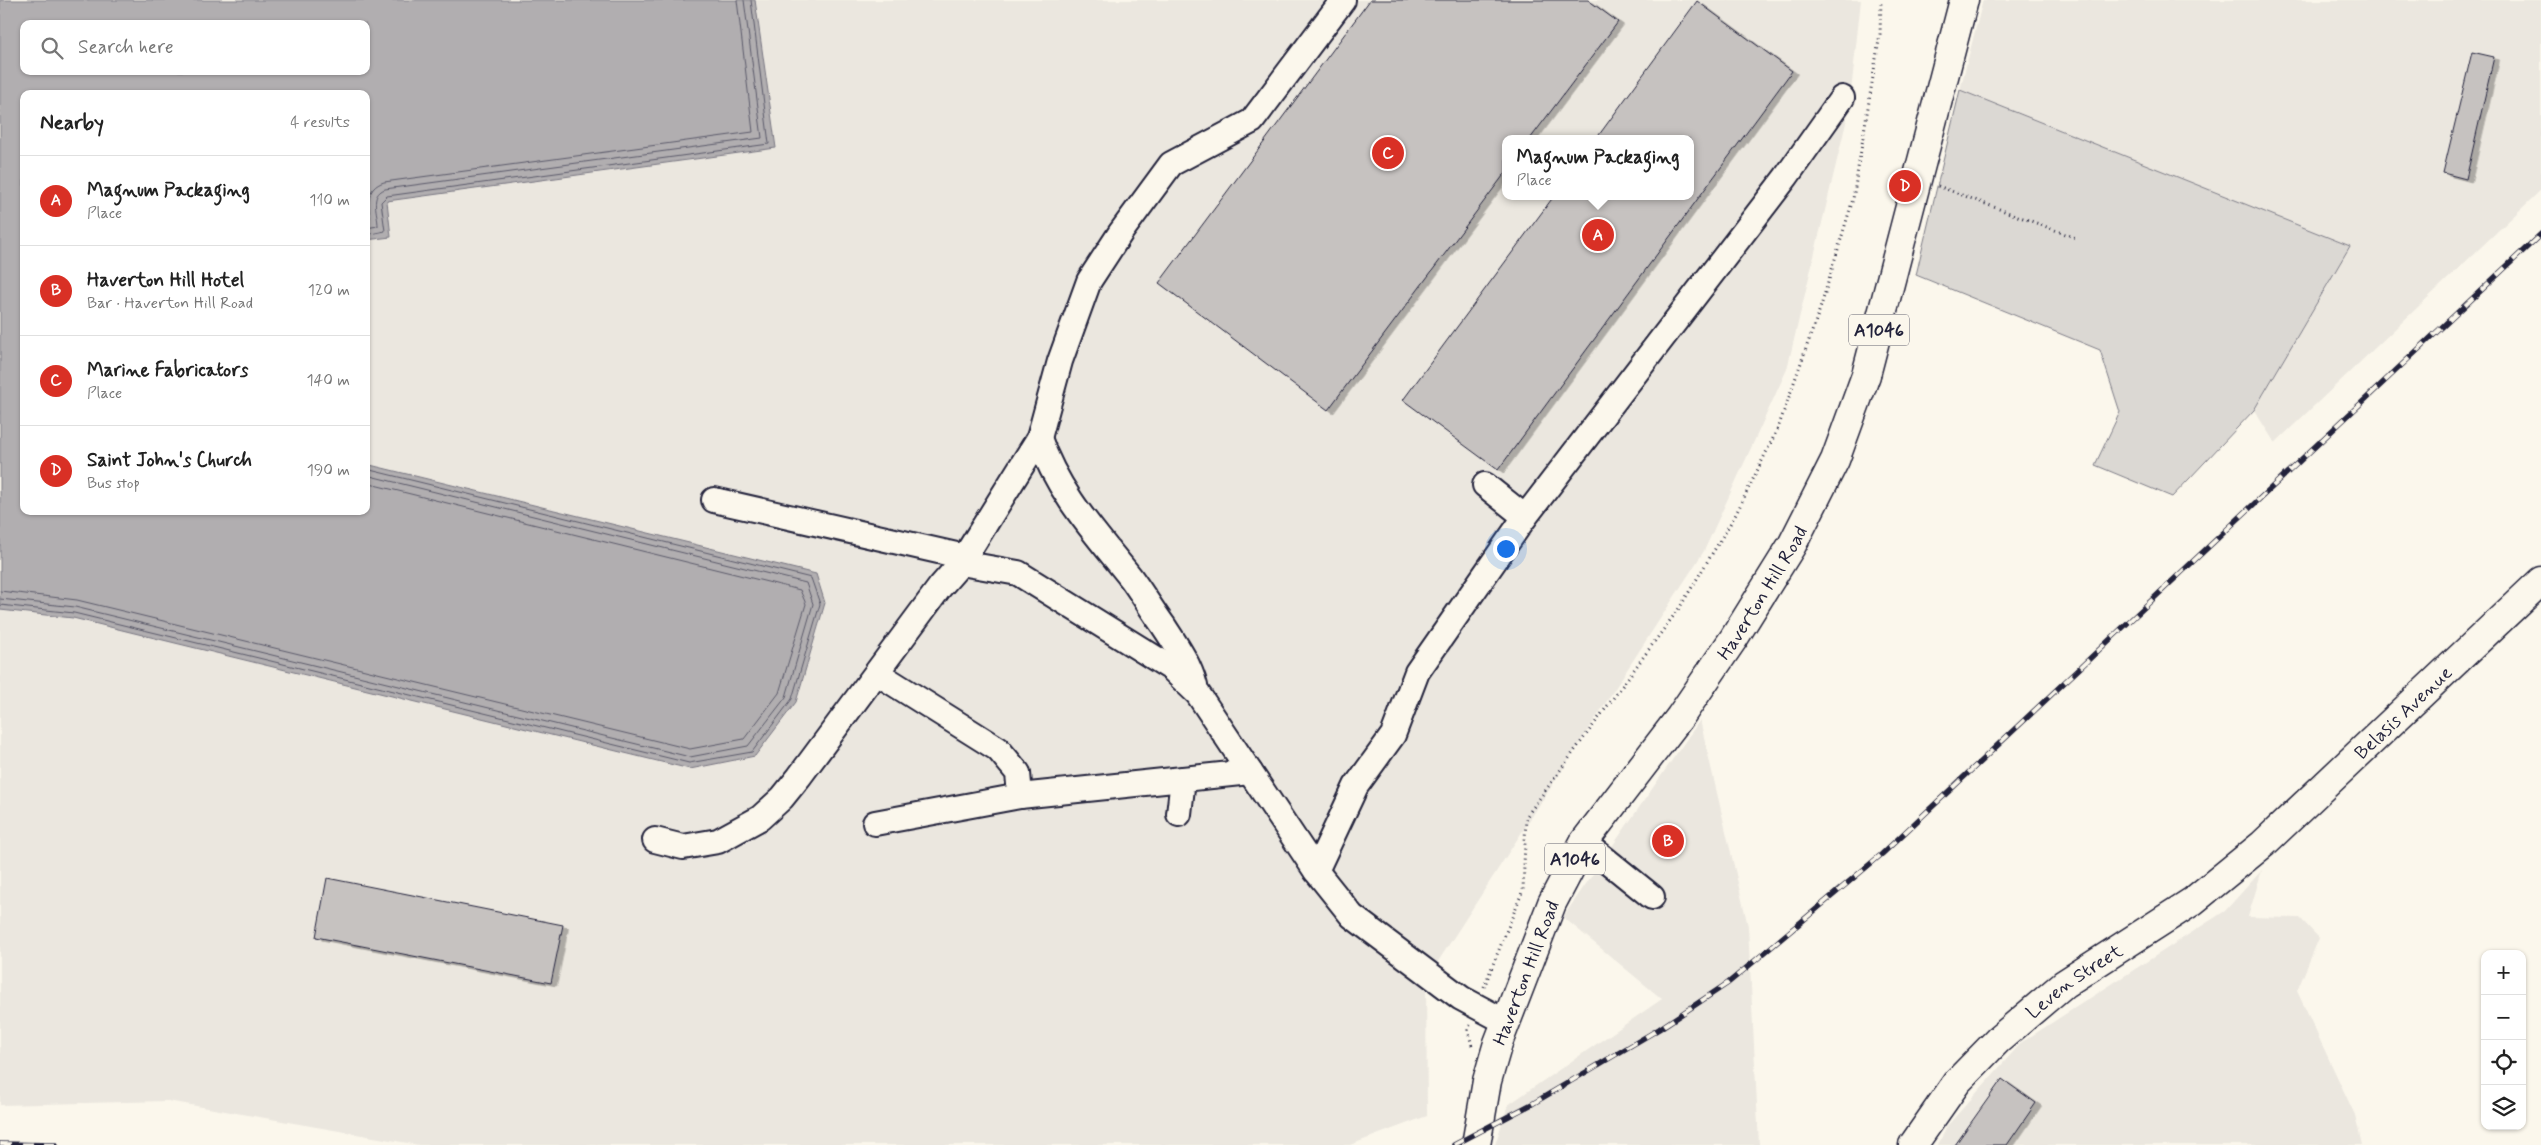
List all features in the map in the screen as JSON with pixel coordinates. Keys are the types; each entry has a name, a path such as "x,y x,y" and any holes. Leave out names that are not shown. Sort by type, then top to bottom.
{"main road":[{"name":"Haverton Hill Road","path":"1476,1145 1487,1081 1506,1022 1552,903 1584,842 1680,717 1734,638 1792,545 1835,460 1866,375 1964,0"},
{"name":"Belasis Avenue","path":"2263,844 2541,581"},
{"name":"Leven Street","path":"1913,1145 1958,1082 2006,1034 2064,984 2193,901 2263,844"}],"lane":[{"path":"655,840 683,847 718,841 760,818 782,798 940,587 963,560 1039,438 1060,360 1089,281 1121,232 1171,164 1252,121 1343,0"},
{"path":"1316,871 1356,786 1393,735 1417,672 1525,517 1786,177 1842,98"},
{"path":"1039,438 1045,456 1078,514 1132,579 1174,642 1191,670 1198,694"},
{"path":"1485,485 1525,517"},
{"path":"714,500 1018,573 1171,668 1198,694 1316,871 1352,916 1461,998 1506,1022"},
{"path":"877,673 998,749 1018,774 1020,796"},
{"path":"875,823 1020,796 1250,772"},
{"path":"1179,814 1183,778"},
{"path":"1584,842 1652,897"}],"path":[{"path":"1476,1006 1524,890 1526,817 1680,608 1736,514 1778,428 1821,306 1853,199 1880,34 1881,0"},
{"path":"1919,178 2076,238"}],"shaded area":[{"path":"755,0 1861,0 1849,110 1787,369 1704,551 1426,980 1427,1116 1350,1145 419,1145 168,1101 0,1105 0,610 73,618 690,769 755,756 796,702 825,604 815,574 370,465 370,239 391,236 386,201 776,148"},
{"path":"1983,0 2541,0 2541,190 2275,443 2254,410 2350,246 1960,90"},
{"path":"1960,90 2350,246 2254,410 2172,497 2095,465 2120,412 2100,350 1916,275"},
{"path":"1700,720 1748,926 1759,1145 1495,1145 1508,1105 1662,999 1563,917"},
{"path":"2262,870 2248,917 2300,918 2319,938 2297,991 2355,1115 2362,1145 1938,1145 1947,1126 2022,1042 2225,911"}],"water":[{"path":"0,0 755,0 776,148 387,201 391,237 370,240 370,90 20,90 20,515 370,515 370,465 816,574 825,603 796,702 755,756 690,769 73,618 0,610"}],"building":[{"path":"1370,0 1588,0 1618,22 1533,135 1502,135 1502,177 1328,410 1159,283"},
{"path":"1697,1 1792,71 1498,470 1403,400 1551,200 1694,200 1694,135 1599,135"},
{"path":"2472,52 2494,57 2466,179 2443,173"},
{"path":"327,878 563,925 551,983 316,937"},
{"path":"2002,1079 2036,1103 2007,1145 1955,1145"}],"railway":[{"path":"1454,1145 1532,1104 1659,1029 1728,983 1757,959 1882,854 2541,234"},
{"path":"0,1144 56,1145"}],"place":[{"name":"Marine Fabricators","path":"1388,153"},
{"name":"Saint John's Church","path":"1905,186"},
{"name":"Magnum Packaging","path":"1598,235"},
{"name":"Haverton Hill Hotel","path":"1668,841"}]}
